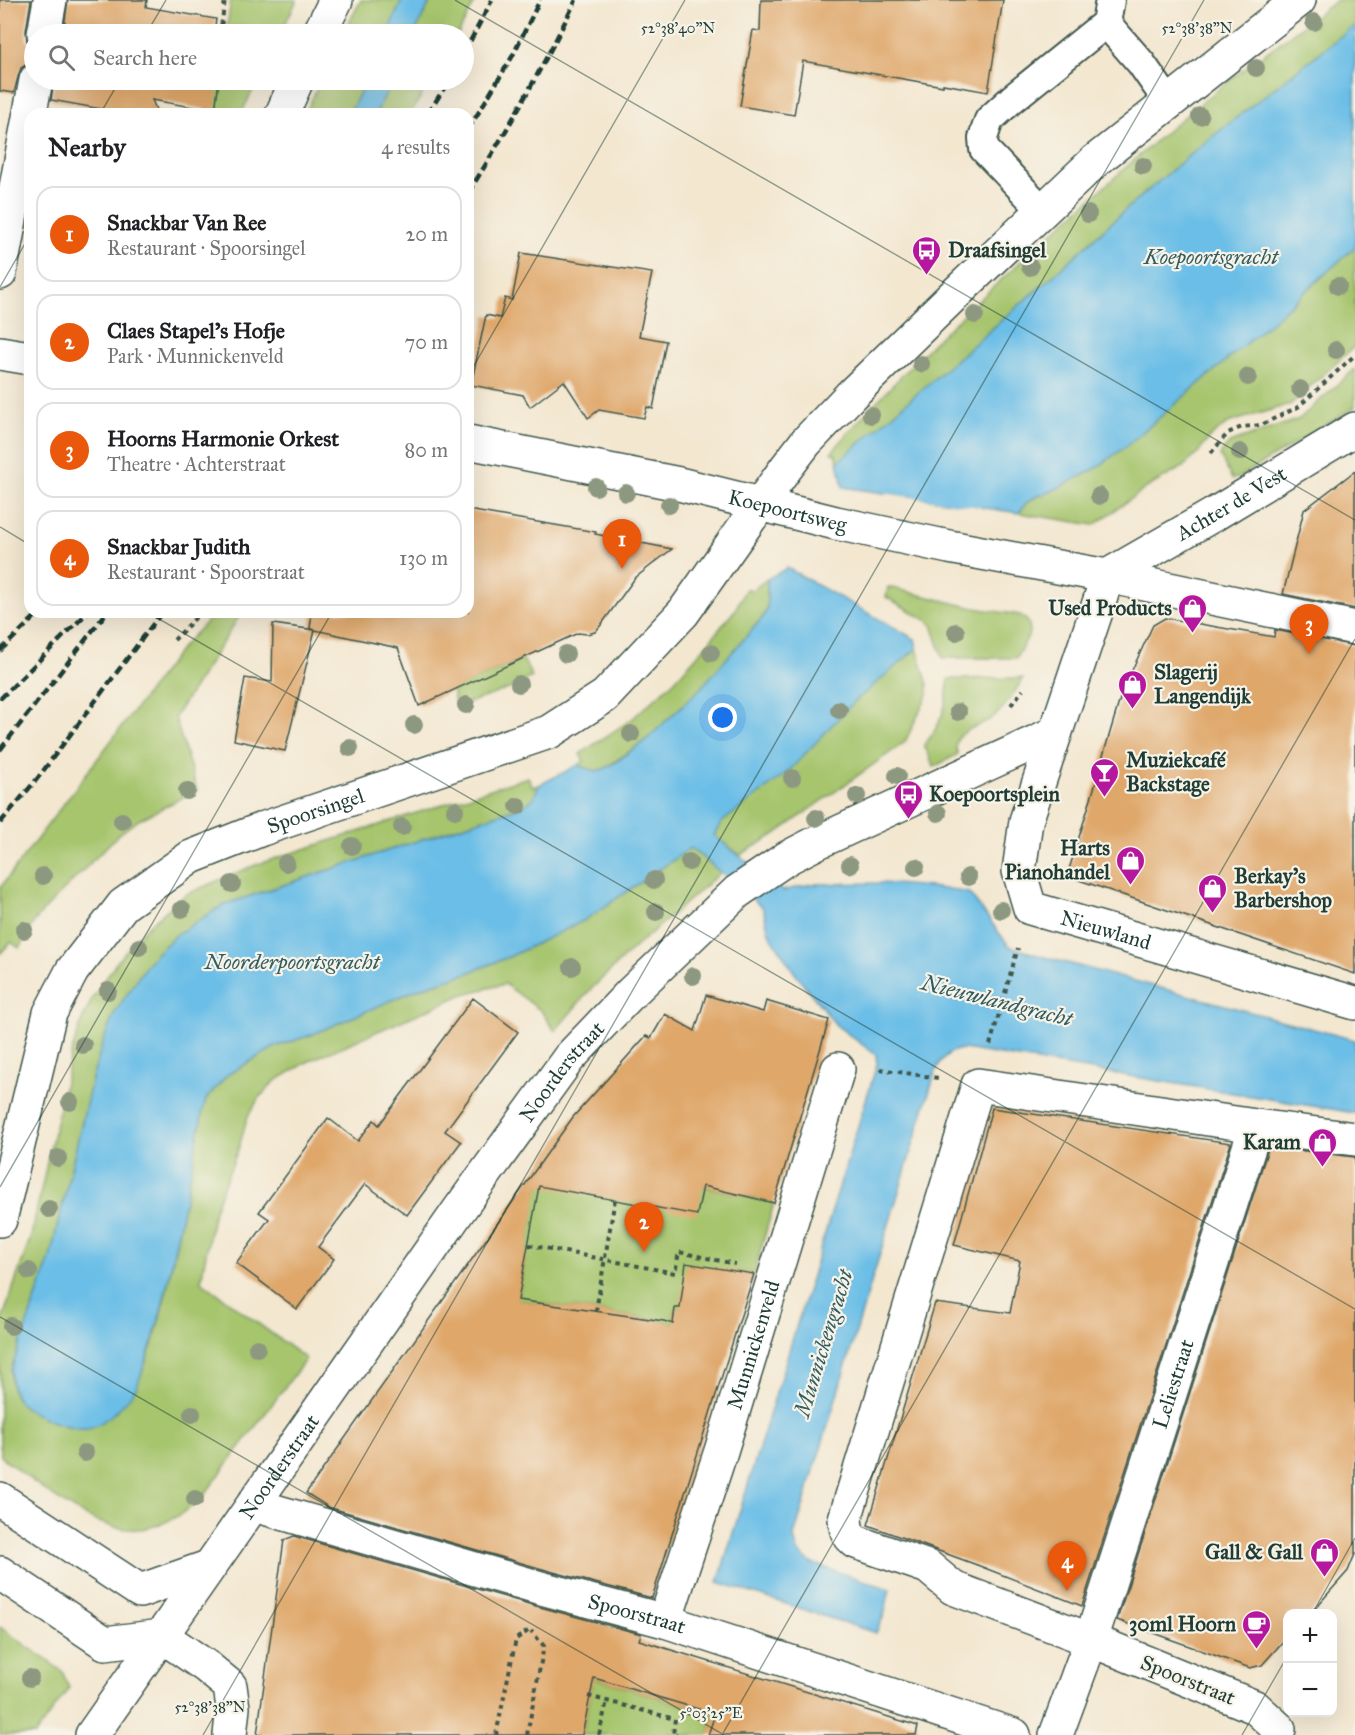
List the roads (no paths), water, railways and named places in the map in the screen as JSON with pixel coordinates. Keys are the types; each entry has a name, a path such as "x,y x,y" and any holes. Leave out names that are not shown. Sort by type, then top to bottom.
{"street":[{"path":"46,24 50,0"},
{"path":"324,24 336,0"},
{"path":"760,505 806,442 828,418 1095,161 1299,0"},
{"path":"31,108 34,90"},
{"path":"285,108 293,90"},
{"path":"0,273 24,144"},
{"path":"0,353 24,357"},
{"name":"Achter de Vest","path":"1107,576 1355,429"},
{"name":"Koepoortsweg","path":"474,443 687,486 836,523 950,547 1107,576 1355,628"},
{"name":"Spoorsingel","path":"0,1220 50,1013 72,971 123,905 191,857 262,829 549,732 605,696 683,613 760,505"},
{"path":"1055,733 1107,576"},
{"name":"Noorderstraat","path":"92,1735 459,1210 569,1058 632,992 737,892 787,858 1055,733"},
{"name":"Nieuwland","path":"1055,733 1026,821 1019,871 1030,908 1355,1003"},
{"name":"Munnickenveld","path":"665,1621 721,1451 838,1069"},
{"name":"Spoorstraat","path":"1256,1126 978,1085 845,1519 849,1537 856,1542 928,1567 953,1588 1091,1640 1255,1707 1279,1728"},
{"path":"1256,1126 1355,1139"},
{"name":"Leliestraat","path":"1091,1640 1256,1126"},
{"path":"0,1499 140,1591 208,1568"},
{"name":"Spoorstraat","path":"254,1505 541,1588 665,1621 1014,1735"},
{"path":"0,1573 105,1643 162,1636 207,1667 230,1686 233,1708 230,1735"},
{"path":"1056,1735 1091,1640"}],"lane":[{"path":"1043,211 984,149 983,138 989,120 1108,11 1169,103"}],"water":[{"path":"402,0 431,0 419,24 391,24"},
{"name":"Koepoortsgracht","path":"1355,25 1355,247 1125,447 1095,469 1050,492 1037,496 1026,503 1019,513 843,487 838,462 1199,147"},
{"path":"362,90 388,90 378,108 352,108"},
{"path":"787,568 915,639 917,648 853,703 788,772 721,823 714,835 783,891 811,884 882,883 969,893 1009,946 1355,1040 1355,1113 964,1049 949,1053 935,1073 794,1536 799,1552 811,1563 890,1589 884,1615 876,1633 718,1582 877,1064 876,1055 836,1025 794,972 769,933 763,908 691,848 585,920 511,956 420,988 311,1035 275,1047 227,1075 206,1099 164,1297 154,1337 136,1388 115,1412 101,1423 88,1428 48,1420 20,1403 13,1390 11,1370 50,1258 93,1075 104,1039 114,1014 147,964 158,952 176,935 223,905 523,806 533,799 539,785 578,765 595,771 616,762 647,739 700,689 764,616 767,608 767,579"}],"railway":[{"path":"474,34 492,0"},
{"path":"474,120 512,57 540,0"},
{"path":"474,183 525,98 576,0"},
{"path":"432,108 443,90"},
{"path":"0,651 34,618"},
{"path":"0,699 82,618"},
{"path":"0,750 102,618"},
{"path":"0,823 37,779 158,618"}],"place":[{"name":"Draafsingel","path":"927,276"},
{"name":"Snackbar Van Ree","path":"622,569"},
{"name":"Used Products","path":"1193,634"},
{"name":"Hoorns Harmonie Orkest","path":"1309,654"},
{"name":"Slagerij Langendijk","path":"1133,710"},
{"name":"Muziekcafé Backstage","path":"1105,798"},
{"name":"Koepoortsplein","path":"908,820"},
{"name":"Harts Pianohandel","path":"1131,886"},
{"name":"Berkay's Barbershop","path":"1213,914"},
{"name":"Karam","path":"1322,1168"},
{"name":"Claes Stapel's Hofje","path":"644,1252"},
{"name":"Gall & Gall","path":"1324,1578"},
{"name":"Snackbar Judith","path":"1067,1591"},
{"name":"30ml Hoorn","path":"1257,1650"}],"water label":[{"name":"Noorderpoortsgracht","path":"292,961"},
{"name":"Nieuwlandgracht","path":"997,1000"},
{"name":"Munnickengracht","path":"823,1343"}]}
